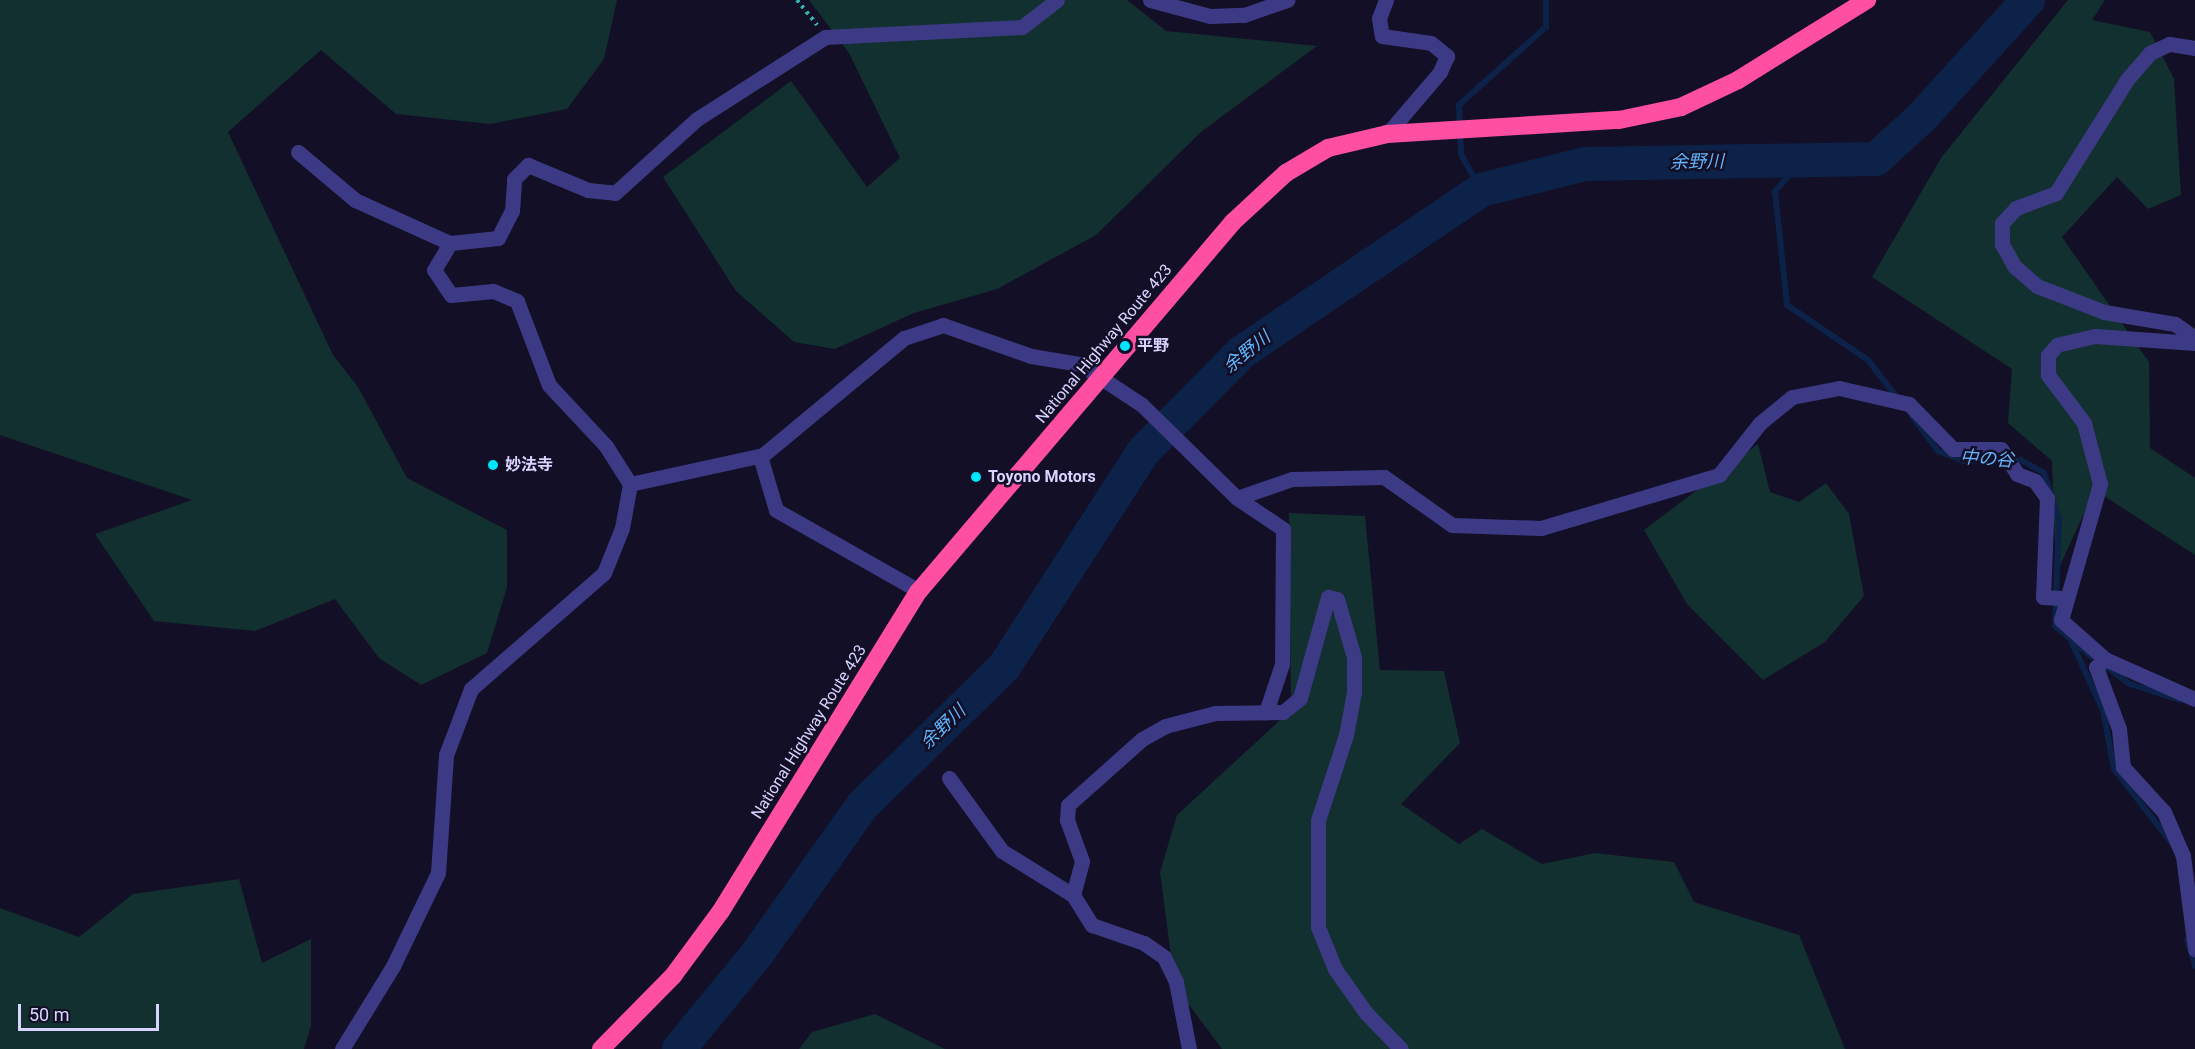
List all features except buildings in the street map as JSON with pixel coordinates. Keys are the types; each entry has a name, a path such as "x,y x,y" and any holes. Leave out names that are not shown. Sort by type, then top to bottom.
{"highway":[{"name":"National Highway Route 423","path":"601,1049 673,976 721,911 919,591 1233,222 1286,173 1328,148 1387,134 1619,120 1681,106 1738,80 1867,0"}],"street":[{"path":"298,152 355,201 450,243 498,238 512,211 514,179 528,165 588,190 615,194 697,119 825,37 1022,27 1057,0"},
{"path":"1150,0 1210,16 1244,15 1287,0"},
{"path":"1386,0 1379,18 1382,36 1431,43 1447,56 1440,72 1387,134"},
{"path":"2195,48 2169,44 2150,53 2128,78 2056,193 2016,208 2002,223 2002,244 2014,266 2037,286 2104,312 2175,324 2195,338"},
{"path":"342,1049 393,966 438,873 446,755 471,689 604,573 622,528 630,484 606,446 549,385 517,301 493,291 451,295 434,270 450,243"},
{"path":"630,484 760,456 811,420 904,338 943,325 1031,356 1080,364 1101,375 1142,405 1186,444 1237,498 1283,529 1282,664 1266,712"},
{"path":"2195,343 2095,336 2056,345 2048,355 2048,375 2084,423 2100,484 2061,620 2105,659 2195,699"},
{"path":"1237,498 1292,479 1384,477 1452,525 1541,528 1719,475 1760,423 1792,397 1839,388 1909,404 1953,448 2001,449 2016,474 2036,481 2047,498 2043,597 2066,598"},
{"path":"760,456 776,510 919,591"},
{"path":"1073,896 1082,861 1067,820 1068,805 1103,772 1165,726 1215,713 1283,712 1300,698 1328,597 1337,599 1354,657 1354,692 1346,735 1318,820 1318,927 1335,969 1366,1013 1401,1049"},
{"path":"2105,659 2096,667 2119,729 2123,767 2164,812 2183,856 2195,949"},
{"path":"949,778 1002,850 1073,896 1092,925 1144,943 1164,957 1176,982 1189,1049"}],"path":[{"path":"797,0 825,37"}],"green space":[{"path":"0,0 617,0 604,59 567,109 490,124 396,114 321,50 228,132 333,355 358,387 407,478 507,530 507,587 487,653 421,685 379,658 335,599 255,631 154,621 95,534 192,500 0,435"},
{"path":"809,0 1127,0 1166,31 1317,46 1201,132 1096,235 997,289 914,313 835,349 794,342 736,291 663,177 791,81 867,187 900,158 849,53"},
{"path":"2068,0 2105,0 2092,20 2150,32 2174,79 2181,195 2148,209 2117,177 2062,237 2149,362 2150,448 2195,478 2195,555 2095,490 2056,574 2052,461 2008,423 2012,369 1872,277 1941,158"},
{"path":"1758,444 1770,492 1799,502 1826,483 1849,514 1864,596 1825,642 1763,680 1687,604 1644,530"},
{"path":"1289,513 1365,516 1380,670 1444,671 1460,743 1401,804 1459,844 1482,829 1542,864 1595,853 1674,862 1694,902 1799,935 1845,1049 1222,1049 1175,986 1160,872 1177,815 1291,710"},
{"path":"239,879 262,963 311,939 311,1026 304,1049 0,1049 0,908 79,937 133,894"},
{"path":"875,1014 945,1049 799,1049 812,1032"}],"waterway":[{"path":"1481,190 1461,154 1459,105 1546,27 1546,0"},
{"name":"余野川","path":"679,1049 757,954 863,805 1004,667 1143,452 1242,352 1481,190 1585,164 1876,159 1922,117 2028,0"},
{"name":"中の谷","path":"1799,163 1775,192 1787,305 1868,360 1898,399"},
{"name":"中の谷","path":"1912,416 1938,451 1964,461 2021,460 2044,473 2059,519 2055,626 2092,657"},
{"path":"2072,643 2103,710 2114,769 2171,842"},
{"name":"中の谷","path":"2103,664 2130,684 2180,700"},
{"path":"2187,939 2195,966"}],"place":[{"name":"平野","path":"1125,346"},
{"name":"妙法寺","path":"493,465"},
{"name":"Toyono Motors","path":"976,477"}]}
